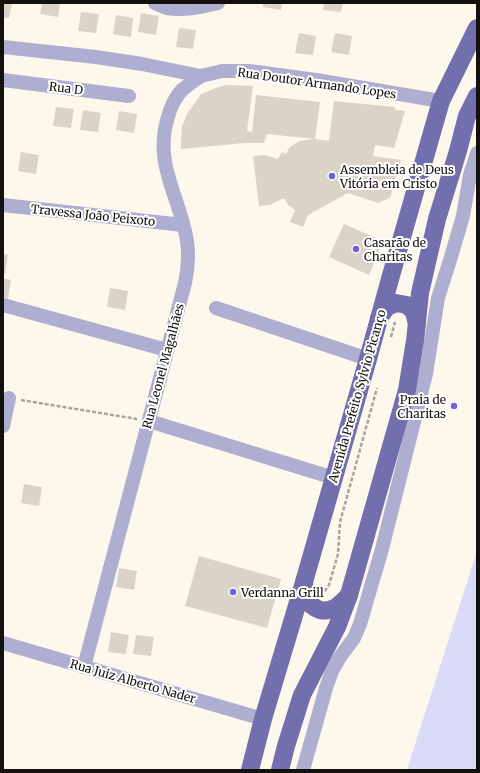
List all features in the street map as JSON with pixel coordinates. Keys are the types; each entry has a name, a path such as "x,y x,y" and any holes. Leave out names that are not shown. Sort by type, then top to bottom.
{"main road":[{"name":"Avenida Prefeito Sylvio Picanço","path":"250,770 263,719 334,478 441,101 477,28"},
{"path":"280,770 302,695 337,627 348,595 407,390 415,341 420,293 437,219 467,116 477,96"},
{"path":"379,319 387,307 396,303 407,305 414,312 417,324"},
{"path":"304,582 308,602 315,608 325,611 342,603 348,595"}],"street":[{"path":"155,3 166,8 185,9 218,3"},
{"name":"Rua Doutor Armando Lopes","path":"3,46 96,57 142,64 202,76 222,71 249,71 316,80 441,101"},
{"name":"Rua Leonel Magalhães","path":"84,667 187,271 187,239 167,176 163,154 164,127 170,109 181,91 202,76"},
{"name":"Rua D","path":"3,80 129,96"},
{"path":"303,770 332,671 354,638 360,624 382,550 426,374 438,298 463,216 470,175 477,153"},
{"name":"Travessa João Peixoto","path":"3,205 183,225"},
{"path":"3,305 167,350"},
{"path":"216,308 368,359"},
{"path":"3,426 9,398"},
{"path":"149,421 334,478"},
{"name":"Rua Juiz Alberto Nader","path":"3,643 263,719"}],"path":[{"path":"9,398 149,421"}],"water":[{"path":"477,551 477,770 407,770 411,757"}],"building":[{"path":"3,3 12,3 9,18 3,18"},
{"path":"42,3 60,3 58,17 40,14"},
{"path":"263,3 282,3 281,10 263,7"},
{"path":"324,3 343,3 341,12 323,10"},
{"path":"81,12 99,14 96,33 78,31"},
{"path":"141,13 159,16 156,35 138,32"},
{"path":"116,15 133,18 131,37 113,34"},
{"path":"179,28 196,30 193,49 176,47"},
{"path":"299,33 316,36 313,55 295,53"},
{"path":"335,33 352,36 349,55 331,52"},
{"path":"226,85 253,86 247,131 252,132 256,95 320,102 315,139 267,134 264,143 245,143 181,149 182,126 187,114 201,94"},
{"name":"Assembleia de Deus Vitória em Cristo","path":"334,101 395,107 395,110 405,111 394,148 375,145 373,156 401,160 390,198 378,203 348,193 308,215 303,227 290,222 295,210 288,205 284,198 270,205 259,206 253,156 265,155 278,159 282,152 286,154 289,148 299,141 315,139 329,141"},
{"path":"56,107 74,109 71,128 53,126"},
{"path":"83,110 101,113 98,132 80,130"},
{"path":"119,111 137,114 134,133 116,130"},
{"path":"21,152 39,155 36,174 18,171"},
{"name":"Casarão de Charitas","path":"344,224 383,241 369,275 329,257"},
{"path":"3,254 8,255 5,274 3,273"},
{"path":"3,278 11,280 8,299 3,298"},
{"path":"110,288 128,291 125,310 107,307"},
{"path":"24,484 42,487 39,506 21,503"},
{"name":"Verdanna Grill","path":"199,556 281,579 267,628 185,606"},
{"path":"119,568 137,571 134,590 116,587"},
{"path":"111,632 129,635 126,654 108,652"},
{"path":"136,635 154,637 151,656 133,654"}],"place":[{"name":"Assembleia de Deus Vitória em Cristo","path":"332,176"},
{"name":"Casarão de Charitas","path":"356,249"},
{"name":"Praia de Charitas","path":"454,406"},
{"name":"Verdanna Grill","path":"233,592"}]}
